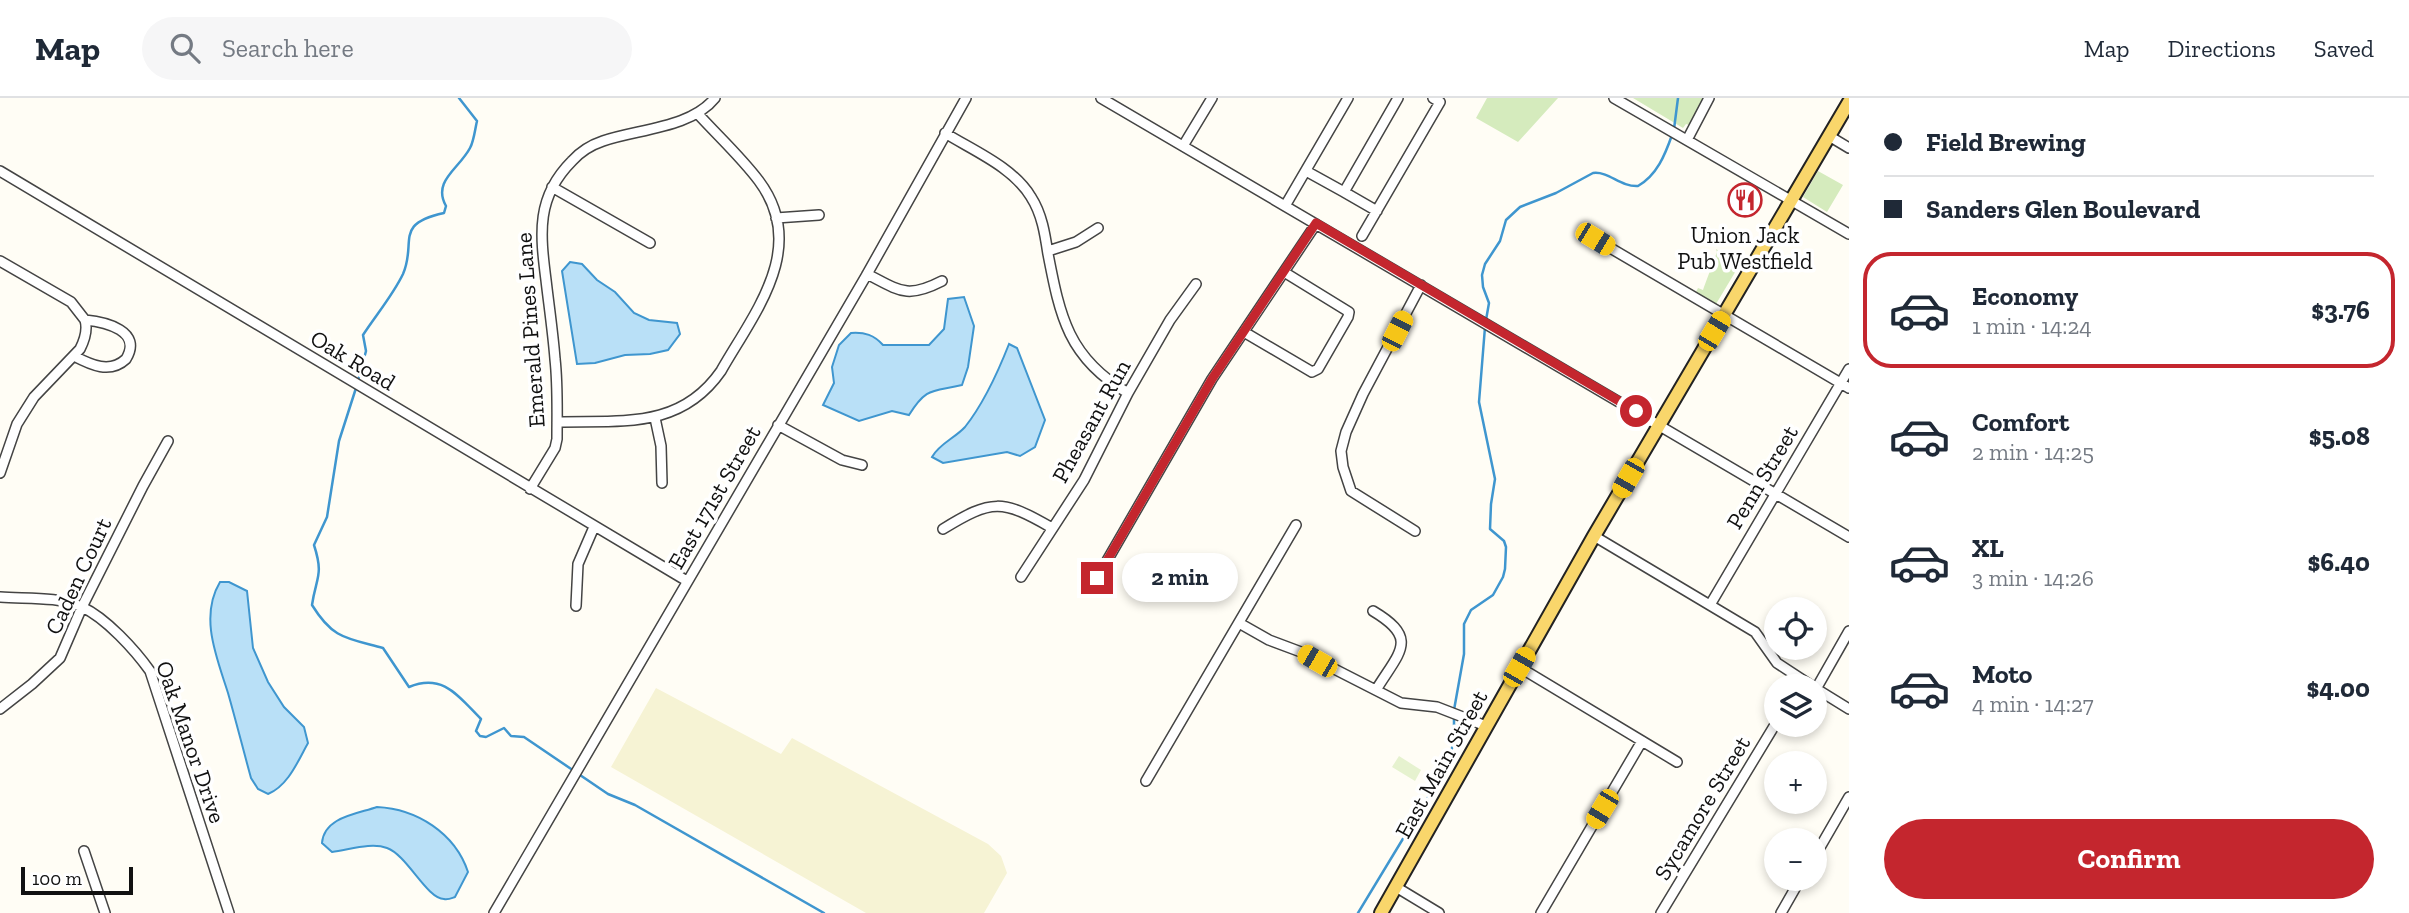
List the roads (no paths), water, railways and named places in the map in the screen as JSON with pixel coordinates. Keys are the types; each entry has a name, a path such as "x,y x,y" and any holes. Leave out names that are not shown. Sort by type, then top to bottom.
{"main road":[{"name":"East Main Street","path":"1381,913 1594,536 1849,102"}],"street":[{"name":"Emerald Pines Lane","path":"530,489 555,448 557,422 556,363 541,231 544,206 552,187 576,157 599,142 683,120 698,114 715,98"},
{"name":"East 171st Street","path":"494,913 867,274 966,98"},
{"path":"1101,98 1849,537"},
{"path":"1183,146 1212,98"},
{"path":"1285,206 1348,98"},
{"path":"1344,192 1398,98"},
{"path":"1362,236 1440,102 1433,98"},
{"path":"1614,98 1849,234"},
{"path":"1683,137 1709,98"},
{"path":"557,422 655,418 690,403 721,371 774,276 779,250 776,218 766,193 759,180 698,114"},
{"path":"945,134 1009,173 1024,187 1040,217 1059,307 1073,340 1095,369 1128,393"},
{"path":"1829,136 1849,148"},
{"name":"Oak Road","path":"0,171 687,582"},
{"path":"1306,171 1377,211"},
{"path":"552,187 650,243"},
{"path":"776,218 819,215"},
{"path":"1097,578 1212,379 1316,223"},
{"path":"1048,251 1076,242 1098,228"},
{"path":"1595,239 1845,386"},
{"path":"0,261 71,302 85,320 85,339 74,356 28,406 17,424 0,473"},
{"path":"1244,332 1312,372 1318,369 1349,312 1284,272"},
{"path":"867,274 905,292 923,291 942,281"},
{"name":"Pheasant Run","path":"1021,577 1084,480 1128,393 1170,320 1196,284"},
{"path":"1415,531 1351,491 1341,451 1346,432 1363,394 1421,285"},
{"path":"74,356 105,368 121,364 129,354 130,343 123,331 109,324 85,320"},
{"name":"Penn Street","path":"1710,605 1774,492 1845,386 1849,369"},
{"path":"655,418 661,446 662,483"},
{"path":"778,425 842,460 862,465"},
{"name":"Caden Court","path":"0,709 33,684 60,658 82,607 168,441"},
{"path":"943,528 973,511 995,506 1016,509 1052,528"},
{"path":"1146,781 1296,525"},
{"path":"576,606 578,564 594,527"},
{"path":"1594,536 1759,635 1777,663 1790,674"},
{"name":"Oak Manor Drive","path":"0,597 54,601 82,607 135,649 150,671 229,913"},
{"path":"1373,611 1396,627 1402,638 1398,652 1376,690"},
{"path":"1239,622 1269,640 1301,652 1401,703 1437,707 1486,726"},
{"path":"1823,674 1849,631"},
{"path":"1519,667 1677,762"},
{"path":"1827,696 1849,709"},
{"name":"Sycamore Street","path":"1661,913 1768,737"},
{"path":"1541,913 1642,741"},
{"path":"1827,835 1849,797"},
{"path":"84,851 105,913"},
{"path":"1396,887 1438,913"},
{"path":"1781,913 1794,891"}],"water":[{"path":"570,262 582,264 597,280 615,292 634,313 649,320 677,323 680,334 668,350 577,364 562,271"},
{"path":"964,297 974,326 968,367 962,385 931,392 921,399 909,415 892,411 859,421 823,405 834,383 832,367 839,345 851,333 869,335 883,345 929,345 944,329 948,299"},
{"path":"1009,344 1017,348 1045,420 1035,447 1020,456 1007,452 943,463 932,457 972,418 990,387"},
{"path":"220,582 229,582 247,591 253,648 268,682 284,707 304,727 308,743 287,779 268,794 258,789 251,778 215,652 210,623 211,609"},
{"path":"377,807 420,818 444,835 454,846 468,872 455,897 437,897 402,859 387,848 367,846 332,852 322,843 324,834 335,822"}],"waterway":[{"path":"358,381 366,351 363,335 403,274 412,229 428,217 444,213 446,206 442,189 471,145 477,121 459,98"},
{"path":"1674,129 1678,98"},
{"path":"1486,320 1489,303 1482,275 1485,264 1500,241 1506,220 1520,207 1556,193 1593,173 1638,186 1655,170 1672,135"},
{"path":"1454,710 1464,654 1464,624 1471,610 1493,595 1505,569 1504,541 1490,529 1495,479 1479,402 1485,327"},
{"path":"356,388 339,441 327,517 314,545 319,570 312,605 327,625 342,636 383,648 409,687 431,683 449,689 481,719 476,731 480,736 486,737 504,728 511,736 524,737 608,794 635,805 824,913"},
{"path":"1358,913 1450,758 1454,717"}],"place":[{"name":"Union Jack Pub Westfield","path":"1745,200"}]}
